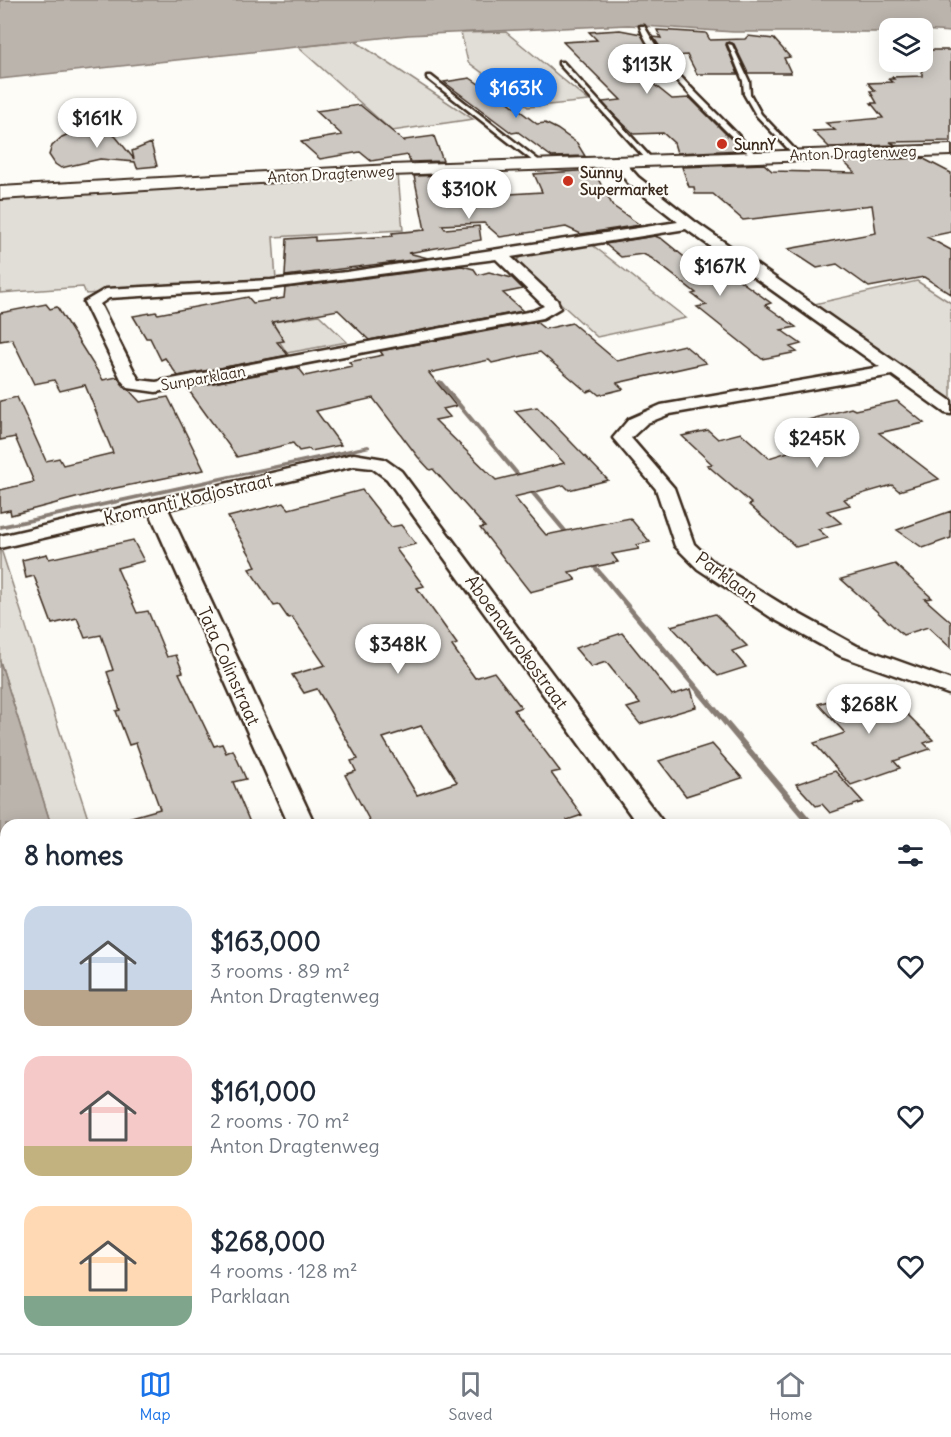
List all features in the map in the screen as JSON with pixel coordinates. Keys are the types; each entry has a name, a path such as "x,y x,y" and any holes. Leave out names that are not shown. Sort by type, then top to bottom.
{"main road":[{"name":"Anton Dragtenweg","path":"0,193 650,159 951,150"}],"street":[{"path":"617,161 633,180 689,224 951,409"},
{"name":"Sunparklaan","path":"500,255 549,300 552,308 537,315 156,387 134,384 128,377 92,302 106,294 271,285 500,255 689,224"},
{"name":"Parklaan","path":"896,369 667,409 647,415 627,428 622,438 665,488 685,546 705,565 780,613 849,651 951,688"},
{"name":"Kromanti Kodjostraat","path":"0,542 354,460 377,463"},
{"name":"Aboenawrokostraat","path":"377,463 394,475 648,819"},
{"name":"Tata Colinstraat","path":"157,506 299,819"}],"lane":[{"path":"642,27 653,49 754,156"},
{"path":"730,45 746,81 747,94 759,115 797,155"},
{"path":"561,63 650,159"},
{"path":"429,77 540,164"}],"shaded area":[{"path":"0,0 951,0 951,32 933,31 933,18 879,18 879,32 733,32 628,25 408,35 0,79"},
{"path":"506,32 589,101 528,107 468,62 461,33"},
{"path":"355,41 473,119 392,131 298,47"},
{"path":"398,175 403,230 273,237 276,280 86,294 83,287 0,293 0,197"},
{"path":"591,244 686,318 597,337 516,262 527,254"},
{"path":"917,281 951,303 951,403 814,304"},
{"path":"319,315 347,342 287,353 267,323"},
{"path":"0,546 88,819 49,819 0,661"},
{"path":"0,661 49,819 0,819"}],"building":[{"path":"620,30 641,34 656,58 626,62 672,99 690,98 742,150 677,153 674,143 663,133 634,134 615,116 602,102 621,100 563,42 597,40 589,32"},
{"path":"657,30 706,33 710,40 745,39 748,36 774,39 790,57 784,58 791,73 748,73 734,44 729,42 726,45 738,74 697,74 687,55 667,57 653,37 661,38"},
{"path":"933,50 951,50 951,141 890,142 896,145 829,147 813,131 835,130 826,123 883,118 871,103 877,103 870,91 875,91 868,83 892,82 888,79 894,79 892,77 922,76 922,72 933,72"},
{"path":"470,78 479,84 485,84 537,124 545,123 557,129 577,143 585,156 552,157 518,132 512,133 444,82"},
{"path":"360,105 405,142 404,140 434,136 443,161 410,162 408,155 371,161 360,152 320,159 301,142 342,135 316,111"},
{"path":"95,122 116,137 134,159 132,151 151,143 157,166 137,168 135,162 100,159 61,168 55,164 49,155 52,146 62,137"},
{"path":"922,158 951,173 951,232 927,237 951,250 951,294 924,277 869,287 837,264 817,268 788,249 876,233 872,205 743,220 713,194 695,194 694,187 689,187 682,167 764,164 772,171 855,173 843,161"},
{"path":"593,170 613,206 640,225 581,234 566,227 500,237 484,223 442,225 445,229 479,226 481,240 408,253 428,258 285,276 287,239 315,237 315,241 393,236 392,233 425,230 414,176 449,175 451,181 463,180 464,184 489,182 495,195 542,192 534,174"},
{"path":"655,236 688,260 710,259 771,303 765,305 796,327 781,330 801,344 790,347 797,352 762,359 697,307 707,305 692,294 696,293 651,258 643,254 621,257 605,244"},
{"path":"462,266 474,269 478,275 489,272 512,278 523,289 503,293 523,311 369,340 338,310 272,322 284,341 277,342 288,355 178,376 165,358 161,360 150,338 146,338 133,316 156,312 158,314 248,297 253,303 284,298 285,288"},
{"path":"46,304 50,309 57,307 103,380 117,377 140,402 168,397 204,470 106,490 11,515 10,510 0,512 0,490 34,482 15,437 0,440 0,401 17,397 46,461 59,458 63,465 113,453 85,385 60,391 54,380 34,384 12,339 0,341 0,313"},
{"path":"536,322 545,329 572,323 617,361 684,345 706,363 617,383 623,389 599,395 593,390 587,392 540,352 492,363 489,360 429,373 456,406 443,409 450,417 435,420 496,480 564,463 515,411 537,407 608,480 569,490 564,485 514,497 546,535 630,518 650,542 636,545 639,549 612,554 618,562 569,572 576,580 530,592 480,528 485,527 433,469 430,470 418,457 373,398 316,411 341,445 299,451 293,443 237,457 187,388 298,367 305,376 352,366 349,362 383,355 380,351"},
{"path":"897,401 924,423 879,433 939,479 899,491 892,485 844,499 850,505 827,511 841,523 818,529 828,538 796,547 749,505 752,504 707,465 712,464 682,436 708,430 718,439 741,433 769,458 833,438 808,420 851,408 855,410"},
{"path":"362,490 391,527 401,525 416,544 396,549 424,586 417,588 457,644 452,646 475,678 494,672 521,707 514,710 560,771 551,773 582,815 570,819 369,819 345,775 356,771 351,761 358,759 317,689 304,693 292,675 325,665 292,617 288,618 279,605 274,606 249,569 256,567 228,517 284,503 289,509","holes":["421,726 457,782 417,795 383,738"]},
{"path":"951,511 951,538 923,548 897,530"},
{"path":"133,540 144,561 117,568 137,613 148,611 167,657 176,655 183,672 179,673 214,746 222,744 226,753 233,750 246,779 233,782 248,819 124,819 160,809 136,743 129,745 116,711 120,710 107,672 113,670 101,635 85,638 77,618 52,624 34,576 26,578 22,560 47,554 49,559"},
{"path":"895,564 932,598 925,599 951,622 951,648 928,627 903,635 841,579"},
{"path":"715,614 747,646 732,651 746,667 718,676 671,626"},
{"path":"622,633 672,695 691,689 696,707 640,724 627,708 640,704 606,662 591,667 575,648"},
{"path":"863,684 884,705 894,701 933,740 924,743 930,749 894,761 900,768 851,785 814,743 845,733 818,704 839,698 834,693"},
{"path":"712,744 742,778 686,796 659,761"},
{"path":"835,771 863,802 830,813 822,804 816,806 796,784"}],"waterway":[{"path":"440,382 570,537"},
{"path":"0,527 368,447"},
{"path":"589,560 807,819"}],"place":[{"name":"SunnY","path":"722,144"},
{"name":"Sunny Supermarket","path":"568,181"}]}
